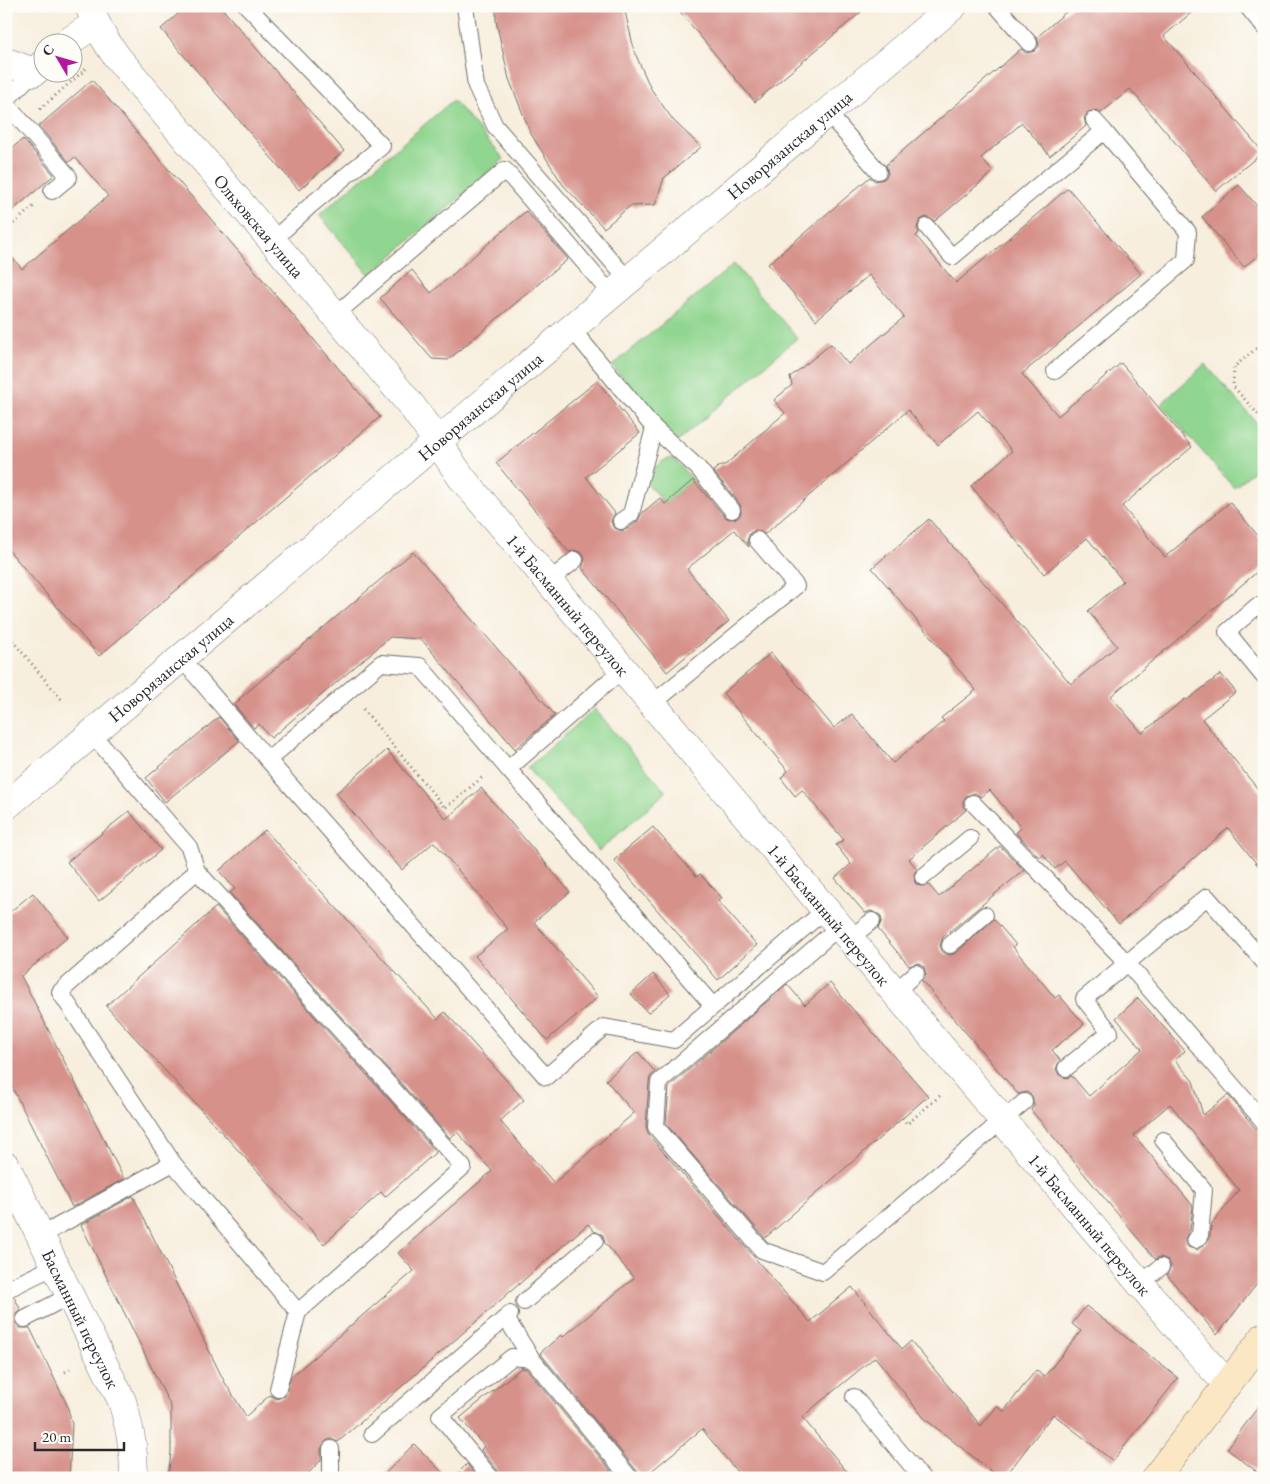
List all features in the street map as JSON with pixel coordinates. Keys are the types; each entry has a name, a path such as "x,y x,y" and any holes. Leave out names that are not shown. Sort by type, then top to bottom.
{"main road":[{"path":"1155,1478 1264,1337"}],"street":[{"name":"Новорязанская улица","path":"6,806 953,6"},
{"name":"Ольховская улица","path":"92,15 105,42 117,57 411,405 437,441"},
{"path":"77,32 92,15"},
{"path":"6,62 32,67"},
{"name":"1-й Басманный переулок","path":"437,441 461,477 1003,1120 1151,1275 1197,1351 1227,1384"},
{"name":"Басманный переулок","path":"6,1166 122,1401 130,1429 134,1478"}],"lane":[{"path":"247,6 382,146 312,204 272,241"},
{"path":"465,6 476,86 495,126 619,287"},
{"path":"997,6 1029,43"},
{"path":"1247,6 1264,27"},
{"path":"32,74 6,101 69,177 52,191"},
{"path":"827,112 878,171"},
{"path":"926,227 952,257 1099,126 1188,232 1186,260 1055,371"},
{"path":"335,315 505,170 619,287"},
{"path":"571,328 654,428 698,468 732,510"},
{"path":"621,521 631,514 654,428"},
{"path":"652,704 796,586 757,540"},
{"path":"549,581 575,560"},
{"path":"1257,606 1227,632 1264,677"},
{"path":"181,658 546,1078 604,1027 674,1040 713,1006 838,924 872,921"},
{"path":"268,760 381,663 420,666 713,1006"},
{"path":"505,766 623,670"},
{"path":"92,734 190,847 196,871 463,1167 298,1312 278,1389"},
{"path":"973,803 1127,963 1264,1122"},
{"path":"923,877 970,838"},
{"path":"196,871 60,992 173,1163 298,1312"},
{"path":"1066,1068 1110,1032 1084,999 1207,897 1264,962"},
{"path":"950,945 985,915"},
{"path":"838,924 659,1082 656,1127 762,1250 823,1272 1024,1102"},
{"path":"895,992 916,974"},
{"path":"1163,1140 1204,1190 1200,1235 1195,1240"},
{"path":"40,1236 173,1163"},
{"path":"524,1302 595,1240"},
{"path":"6,1290 55,1266"},
{"path":"25,1319 69,1296"},
{"path":"372,1434 508,1316 532,1360 630,1478"},
{"path":"491,1478 440,1416 512,1357 532,1360"},
{"path":"854,1397 922,1478"},
{"path":"331,1449 331,1478"}],"path":[{"path":"23,123 92,64"},
{"path":"6,230 52,191"},
{"path":"1264,342 1234,367 1233,386 1264,421"},
{"path":"7,636 62,700"},
{"path":"348,692 445,808 505,766"},
{"path":"902,1118 907,1124 942,1094"}],"green space":[{"path":"453,100 504,159 370,275 319,215"},
{"path":"734,264 797,338 677,442 612,366"},
{"path":"1205,364 1264,431 1264,462 1234,488 1161,404"},
{"path":"673,458 693,480 665,504 647,483 647,474 664,460"},
{"path":"595,709 666,792 599,851 527,768"}],"building":[{"path":"187,6 220,6 344,151 299,190 161,29"},
{"path":"496,6 625,6 635,53 651,89 673,120 701,147 664,178 655,205 630,206 604,228 563,185 531,134 509,79 496,21"},
{"path":"675,6 868,6 755,102"},
{"path":"1073,6 1199,6 1164,36 1263,152 1216,191 1130,89 1101,113 1097,110 1088,112 1084,117 1086,126 1050,156 1022,123 981,158 993,172 935,221 926,217 920,220 917,228 919,233 916,236 956,283 1068,188 1141,274 1022,374 1058,416 1121,363 1192,447 1122,506 1165,557 1230,502 1264,543 1264,566 1111,696 1142,733 1185,699 1187,700 1221,674 1236,692 1202,719 1264,797 1264,873 1228,828 1119,924 1065,861 1055,869 1043,854 1039,857 1016,833 1021,828 990,790 981,797 975,793 966,796 963,806 966,810 909,859 917,869 914,874 915,883 920,886 929,885 939,897 1000,846 1024,870 943,937 940,946 946,954 956,953 994,919 1016,945 1013,947 1055,998 1059,995 1084,1024 1052,1050 1060,1060 1056,1069 1059,1075 1067,1078 1072,1076 1089,1096 1142,1049 1116,1018 1138,998 1185,1051 1175,1060 1193,1081 1203,1115 1228,1095 1256,1129 1264,1132 1264,1275 1217,1335 1167,1275 1171,1266 1168,1260 1160,1257 1155,1259 1031,1110 1034,1105 1032,1096 1027,1092 1018,1094 922,981 926,976 924,967 919,963 909,966 878,929 882,920 880,915 871,911 865,913 835,878 851,864 836,845 844,840 802,790 795,796 781,778 788,771 723,693 771,653 834,728 852,714 893,763 944,721 941,718 976,690 872,568 929,519 1071,684 1117,646 1088,611 1123,581 1087,538 1044,574 971,486 1012,451 978,411 938,445 908,410 765,534 756,530 750,533 747,541 749,547 734,530 687,569 729,621 667,672 582,568 585,559 582,553 574,550 569,552 496,463 597,381 640,433 586,477 615,513 611,521 613,527 621,531 627,529 637,522 642,513 660,498 665,504 693,480 725,517 729,519 738,518 741,513 740,504 713,471 721,465 725,465 785,413 774,400 792,385 790,377 831,344 848,364 904,317 869,275 816,320 768,264 870,177 875,181 884,179 888,174 886,165 1021,49 1026,53 1035,51 1039,46 1037,37","holes":["1170,1104 1239,1190 1211,1225 1210,1236 1207,1242 1197,1250 1188,1247 1185,1242 1190,1230 1193,1206 1134,1135"]},
{"path":"92,80 380,417 99,656 6,547 6,250 22,269 108,196 75,157 69,162 39,126"},
{"path":"23,139 54,175 6,216 6,153"},
{"path":"1239,185 1264,214 1264,250 1244,267 1202,217"},
{"path":"526,211 568,259 448,360 432,359 380,298 412,270 431,293"},
{"path":"413,552 555,715 515,749 421,639 390,637 271,738 259,724 254,728 234,705 239,699"},
{"path":"219,717 239,741 165,802 146,778"},
{"path":"387,750 446,819 481,788 570,892 534,922 598,997 547,1040 475,956 508,929 434,842 402,870 336,793"},
{"path":"129,811 161,850 99,901 67,862"},
{"path":"653,827 697,877 700,874 722,898 718,901 757,945 718,980 614,860"},
{"path":"265,830 438,1019 445,1012 524,1100 500,1121 554,1183 634,1113 606,1080 638,1052 655,1072 649,1081 646,1126 648,1134 810,1322 852,1287 902,1349 911,1341 981,1426 997,1406 1004,1411 1036,1370 1044,1377 1081,1331 1072,1324 1086,1306 1178,1378 1113,1461 1053,1414 1004,1478 1000,1478 925,1419 875,1357 802,1417 852,1478 742,1478 702,1429 643,1478 640,1478 638,1472 540,1353 561,1335 563,1337 634,1278 605,1243 603,1235 594,1231 588,1224 338,1442 331,1439 326,1441 321,1449 321,1460 304,1478 168,1478 171,1452 171,1407 81,1225 133,1196 224,1381 246,1416 270,1395 276,1399 285,1396 291,1377 414,1271 398,1253 492,1171 457,1132 450,1138 230,893 235,889 219,871"},
{"path":"33,893 68,937 21,976 124,1179 72,1207 6,1075 6,915"},
{"path":"216,907 436,1152 385,1197 381,1192 324,1244 106,1006"},
{"path":"653,974 670,994 648,1013 631,994"},
{"path":"830,983 928,1096 765,1238 666,1124 669,1087 787,984 805,1005"},
{"path":"14,1297 21,1310 16,1314 16,1323 20,1328 30,1328 67,1405 72,1424 69,1478 6,1478 6,1300"},
{"path":"521,1368 527,1369 617,1478 501,1478 499,1472 481,1450 484,1446 460,1418"},
{"path":"1264,1399 1264,1477 1227,1449"},
{"path":"414,1444 448,1478 381,1478"},
{"path":"467,1464 478,1478 453,1478"}]}
